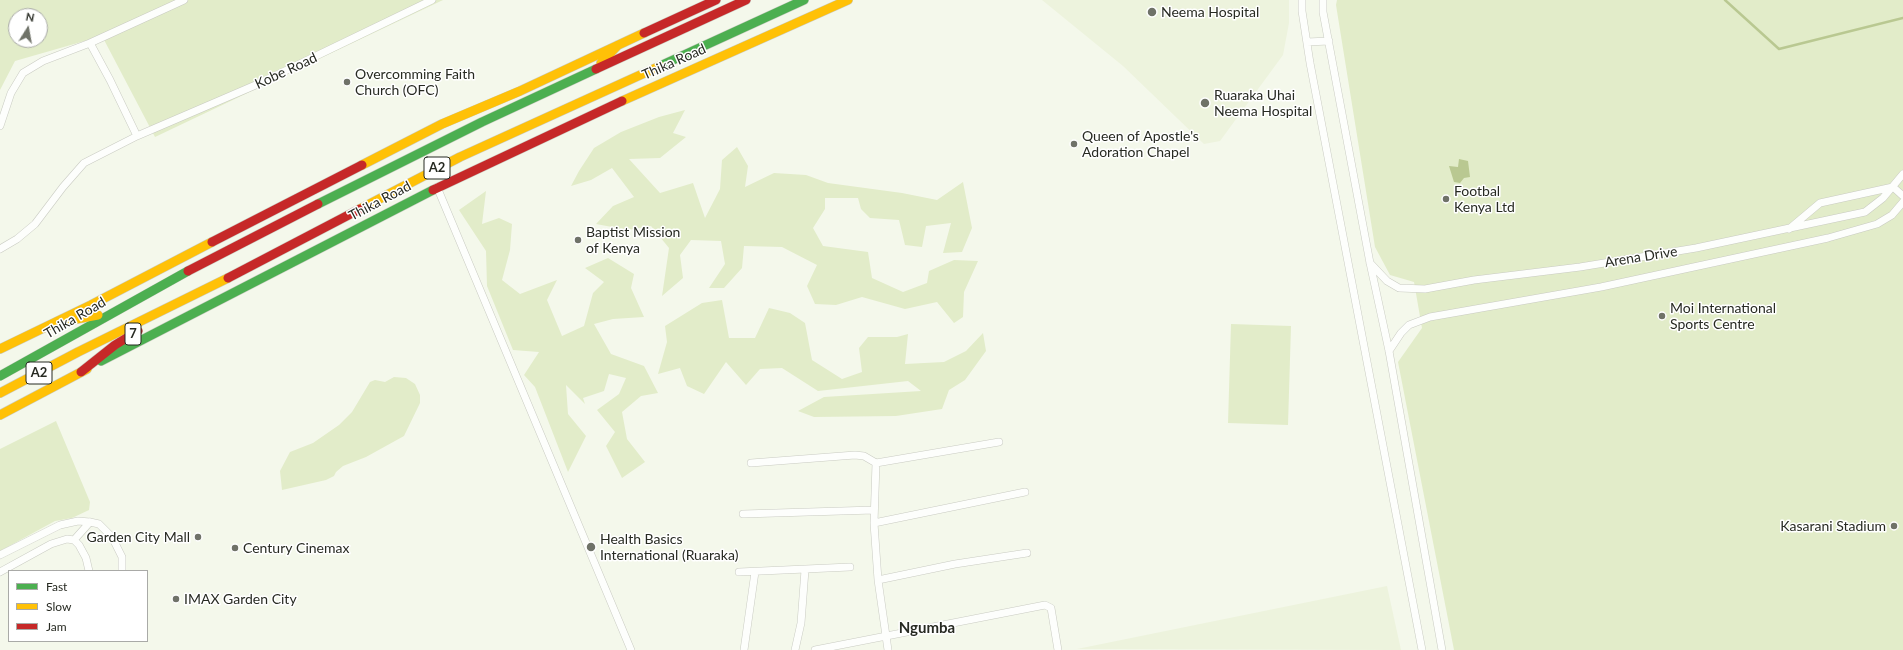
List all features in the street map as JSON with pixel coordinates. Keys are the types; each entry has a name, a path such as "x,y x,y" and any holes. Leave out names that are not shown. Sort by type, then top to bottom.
{"main road":[{"name":"Thika Road","path":"0,349 55,323 442,124 520,91 716,0"},
{"name":"Thika Road","path":"0,376 186,272 366,180 482,122 596,68 746,0"},
{"name":"Thika Road","path":"0,393 78,352 187,300 460,156 804,0"},
{"name":"Thika Road","path":"0,415 437,187 666,80 848,0"},
{"path":"596,68 618,45"},
{"name":"7","path":"81,372 115,345 187,300"},
{"path":"55,323 78,320 120,309"}],"street":[{"path":"0,126 11,93 23,73 43,61 90,43 184,0"},
{"name":"Kobe Road","path":"0,249 17,239 35,224 67,181 84,163 137,136 258,84 432,0"},
{"path":"1302,0 1302,11 1307,42 1422,650"},
{"path":"1323,0 1323,12 1370,263 1389,351 1442,650"},
{"path":"1307,42 1329,41"},
{"path":"90,43 137,136"},
{"name":"Arena Drive","path":"1370,263 1388,282 1399,288 1425,289 1474,280 1580,267 1696,248 1865,212 1883,198 1903,174"},
{"path":"437,187 631,650"},
{"path":"1789,229 1820,204 1892,187 1903,196"},
{"name":"Arena Drive","path":"1389,351 1401,333 1409,325 1430,317 1601,287 1834,236 1876,224 1892,215 1903,202"},
{"path":"751,463 855,455 864,456 876,463 999,442"},
{"path":"876,463 874,523 878,580 888,650"},
{"path":"874,523 1025,492"},
{"path":"743,514 874,510"},
{"path":"0,555 60,525 78,521 90,522 103,527 112,537 122,557 122,570"},
{"path":"74,540 90,522"},
{"path":"0,572 59,540 67,539 74,540 79,545 86,558 90,570"},
{"path":"878,580 955,564 1027,552"},
{"path":"738,572 850,567"},
{"path":"795,650 801,623 805,570"},
{"path":"744,650 755,572"},
{"path":"815,650 1045,605 1051,608 1058,650"}],"shaded area":[{"path":"0,0 443,0 155,137 102,36 15,61 0,90"},
{"name":"Ruaraka Uhai Neema Hospital","path":"1042,0 1289,0 1289,23 1283,55 1220,141 1204,144 1123,66"},
{"name":"Moi International Sports Centre","path":"1337,0 1903,0 1903,650 1454,650 1398,362 1422,328 1414,282 1390,275 1375,247 1336,5"},
{"path":"685,110 673,133 686,137 660,158 629,159 660,193 693,183 705,218 720,189 722,160 737,147 748,166 745,187 774,173 806,175 828,183 902,193 937,200 963,182 972,228 962,252 943,253 951,223 926,226 922,247 905,245 899,220 870,218 861,209 858,198 825,198 825,209 813,228 823,246 868,252 872,278 903,292 927,283 929,271 954,260 978,261 964,292 963,317 954,323 937,302 905,309 862,297 836,305 815,304 807,286 817,265 782,247 744,246 742,268 724,288 709,288 725,264 721,241 691,240 680,255 683,278 662,296 669,248 651,226 628,230 596,224 613,206 634,197 612,168 591,180 571,186 594,148 621,132 659,117"},
{"path":"1459,159 1468,161 1470,177 1464,178 1460,183 1454,182 1449,166 1458,167"},
{"path":"486,191 482,224 499,218 512,224 510,250 502,280 520,294 557,280 547,300 562,336 584,326 593,293 604,282 585,268 608,258 634,274 631,288 644,317 613,319 594,324 611,354 644,366 658,393 641,396 622,412 627,439 645,462 622,478 606,446 615,432 597,410 619,394 626,378 609,374 604,391 583,398 585,404 566,385 568,414 586,436 568,472 535,387 524,375 539,352 513,350 487,286 486,251 459,210"},
{"path":"722,300 729,338 755,338 769,308 790,313 805,323 812,360 842,379 862,372 859,348 868,337 897,337 908,334 905,364 944,362 966,351 983,333 986,351 965,380 949,390 942,409 896,416 814,417 798,411 824,397 921,391 908,381 818,391 782,368 760,369 746,385 726,362 704,394 687,386 680,368 658,374 667,342 665,326 702,303"},
{"path":"1231,324 1291,326 1288,425 1228,423"},
{"path":"394,377 406,378 415,384 420,395 420,403 404,436 366,457 343,466 334,476 326,480 282,490 280,471 290,452 313,443 339,425 352,412 370,382 375,380 385,382"},
{"path":"56,421 90,502 89,510 72,518 55,521 0,551 0,449"},
{"path":"1387,586 1401,650 1077,649"}],"waterway":[{"path":"1725,0 1779,49 1903,18"}],"traffic: fast":[{"path":"660,66 804,0"},
{"path":"318,204 482,122 596,69"},
{"path":"101,361 433,190"},
{"path":"0,376 188,271"}],"traffic: slow":[{"path":"622,101 848,0"},
{"path":"362,165 442,124 520,91 644,33"},
{"path":"601,63 618,45"},
{"path":"360,209 460,157 660,66"},
{"path":"0,349 91,305 212,242"},
{"path":"0,393 78,352 228,278"},
{"path":"55,323 98,315"},
{"path":"0,415 87,369"}],"traffic: jam":[{"path":"644,33 716,0"},
{"path":"596,69 746,0"},
{"path":"433,190 622,101"},
{"path":"212,242 362,165"},
{"path":"188,271 318,204"},
{"path":"228,278 360,209"},
{"path":"81,372 115,345 138,331"}],"place":[{"name":"Neema Hospital","path":"1152,12"},
{"name":"Overcomming Faith Church (OFC)","path":"347,82"},
{"name":"Ruaraka Uhai Neema Hospital","path":"1205,103"},
{"name":"Queen of Apostle's Adoration Chapel","path":"1074,144"},
{"name":"Footbal Kenya Ltd","path":"1446,199"},
{"name":"Baptist Mission of Kenya","path":"578,240"},
{"name":"Moi International Sports Centre","path":"1662,316"},
{"name":"Kasarani Stadium","path":"1894,526"},
{"name":"Garden City Mall","path":"198,537"},
{"name":"Health Basics International (Ruaraka)","path":"591,547"},
{"name":"Century Cinemax","path":"235,548"},
{"name":"IMAX Garden City","path":"176,599"}],"district":[{"name":"Ngumba","path":"927,628"}]}
